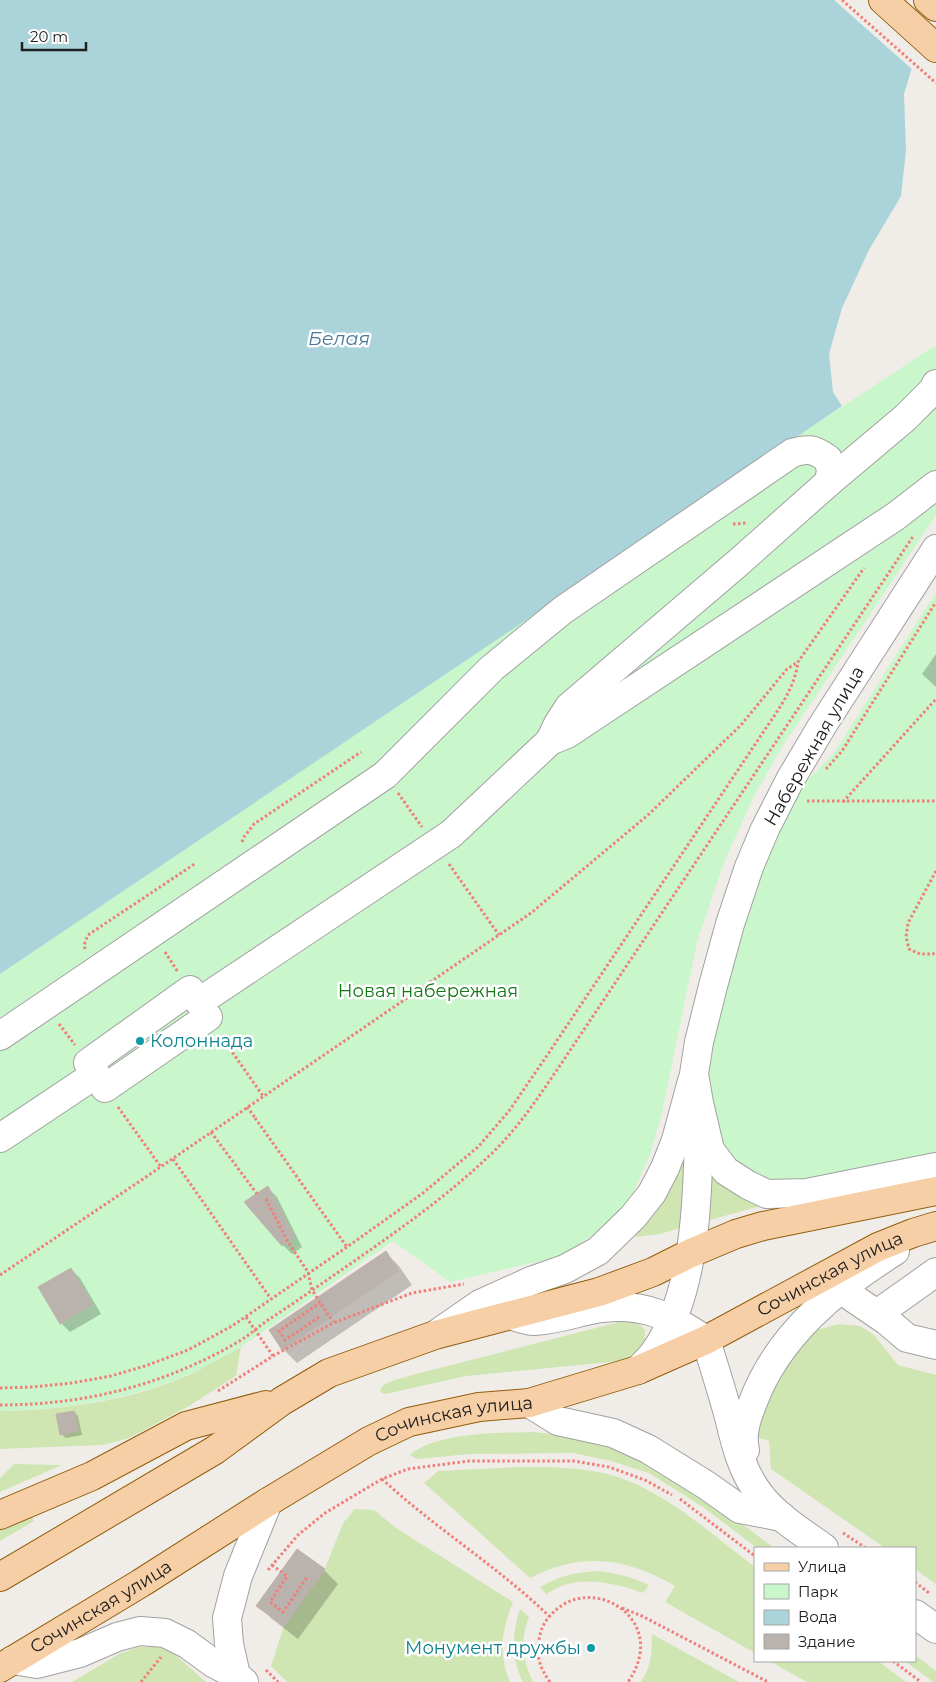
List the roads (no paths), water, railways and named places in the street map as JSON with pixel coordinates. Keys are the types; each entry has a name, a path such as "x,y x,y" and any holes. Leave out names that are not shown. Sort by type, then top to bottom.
{"main road":[{"path":"882,0 936,48"},
{"path":"928,0 936,7"},
{"path":"0,1577 215,1450 282,1401 328,1373 435,1335 599,1292 653,1272 692,1252 736,1234 764,1226 936,1192"},
{"name":"Сочинская улица","path":"7,1670 268,1502 369,1441 409,1422 478,1407 529,1403 706,1340 878,1247 924,1230"},
{"path":"0,1515 92,1476 186,1426 282,1401"}],"street":[{"path":"550,741 569,707 739,562 829,482 906,418 933,390 936,384"},
{"path":"0,1036 386,775 492,668 563,610 792,453 806,449 819,452 828,459 831,470 829,482"},
{"path":"0,1138 451,834 550,741 567,734 887,521 936,485"},
{"name":"Набережная улица","path":"699,1103 694,1074 702,1033 730,924 749,868 765,829 790,780 925,541"},
{"path":"435,1335 480,1304 531,1281 565,1269 598,1251 633,1217 652,1193 665,1168 676,1140 694,1074"},
{"path":"699,1103 710,1150 726,1170 748,1185 767,1194 807,1193 936,1166"},
{"path":"647,1361 664,1338 672,1319 685,1281 692,1252 698,1159 699,1103"},
{"path":"782,1518 766,1494 744,1448 745,1421 759,1386 776,1356 804,1321 865,1270 924,1230"},
{"path":"877,1314 936,1272"},
{"path":"685,1281 690,1323 706,1340 730,1421 736,1450 759,1494 782,1518 823,1547"},
{"path":"840,1289 877,1314 907,1338 936,1345"},
{"path":"509,1315 533,1321 563,1317 602,1308 636,1307 672,1319 706,1340"},
{"path":"636,1307 654,1323 658,1338 647,1361"},
{"path":"529,1403 558,1421 613,1432 648,1448 740,1509 782,1518"},
{"path":"240,1678 229,1644 227,1618 238,1576 268,1502"},
{"path":"916,1615 936,1630"},
{"path":"7,1670 80,1653 117,1637 140,1631 166,1633 187,1644 213,1663 240,1678"}],"water":[{"name":"Белая","path":"0,0 936,0 917,51 904,94 906,150 901,196 869,250 842,308 829,354 833,392 842,406 0,974"}],"place":[{"name":"Колоннада","path":"140,1041"},
{"name":"Монумент дружбы","path":"591,1648"}],"park label":[{"name":"Новая набережная","path":"428,991"}]}
